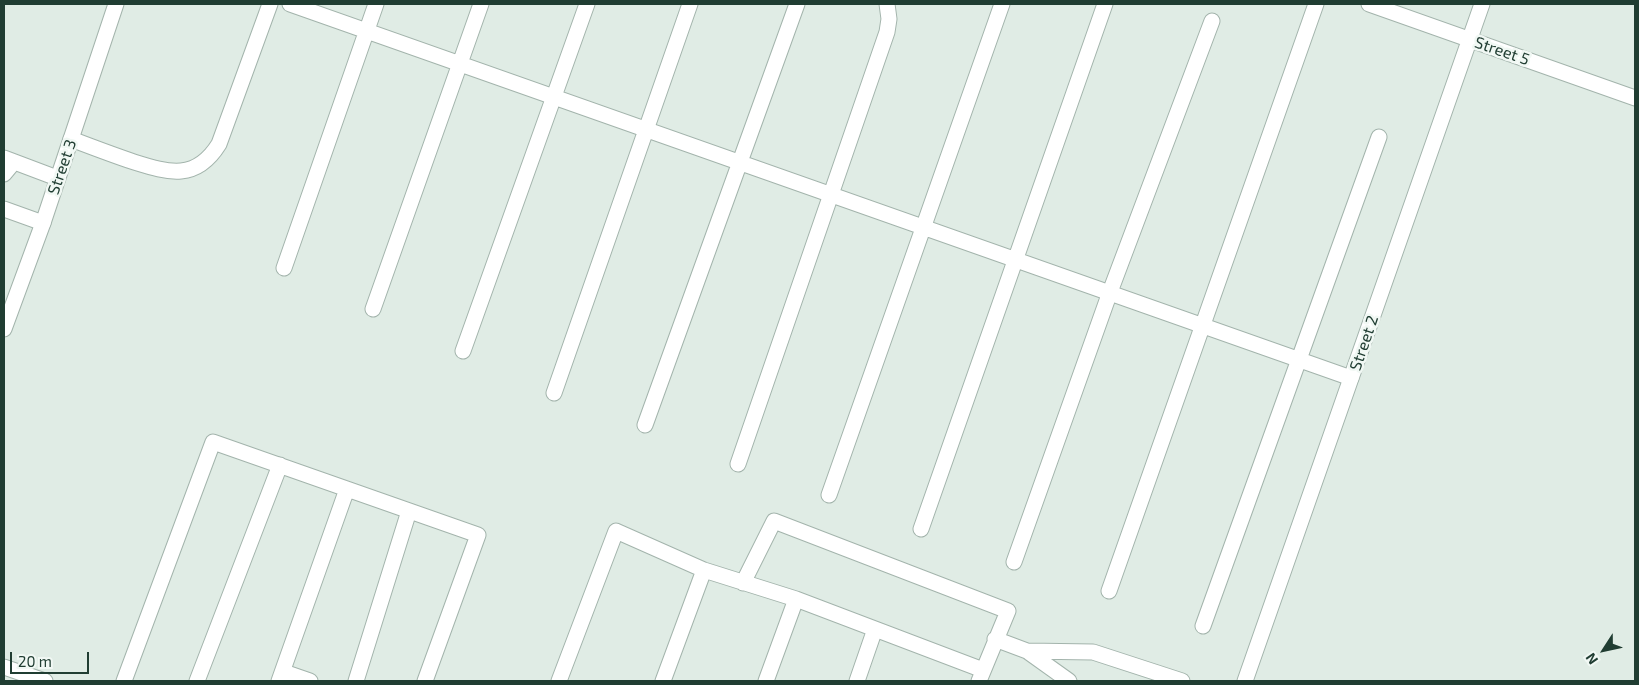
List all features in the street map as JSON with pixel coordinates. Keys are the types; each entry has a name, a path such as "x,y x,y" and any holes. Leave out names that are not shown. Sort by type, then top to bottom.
{"street":[{"name":"Street 3","path":"4,328 42,223 116,4"},
{"path":"71,139 170,172 193,169 204,163 219,144 270,4"},
{"path":"290,4 832,193 1351,378"},
{"path":"284,268 376,4"},
{"path":"374,309 481,4"},
{"path":"463,352 587,4"},
{"path":"554,393 690,4"},
{"path":"645,424 797,4"},
{"path":"738,464 888,32 889,19 886,4"},
{"path":"829,495 1002,4"},
{"path":"921,529 1105,4"},
{"path":"1109,591 1316,4"},
{"name":"Street 5","path":"1369,4 1635,98"},
{"name":"Street 2","path":"1245,681 1482,4"},
{"path":"1014,562 1110,292 1212,21"},
{"path":"1203,626 1379,138"},
{"path":"4,174 9,160 57,178"},
{"path":"4,209 42,223"},
{"path":"124,681 213,442 478,535 425,681"},
{"path":"197,681 280,465"},
{"path":"310,681 282,676 347,489"},
{"path":"356,681 409,511"},
{"path":"559,681 616,531 704,570 743,583 796,599 875,629 981,676 1008,611 774,521 743,583"},
{"path":"663,681 704,570"},
{"path":"766,681 796,599"},
{"path":"857,681 875,629"},
{"path":"995,639 1027,651 1069,681"},
{"path":"1027,651 1094,652 1182,681"},
{"path":"4,667 45,681"}]}
